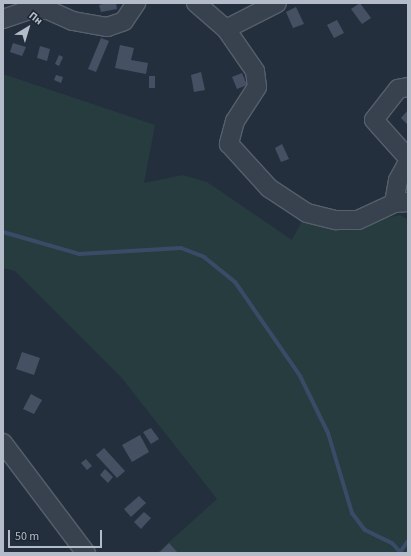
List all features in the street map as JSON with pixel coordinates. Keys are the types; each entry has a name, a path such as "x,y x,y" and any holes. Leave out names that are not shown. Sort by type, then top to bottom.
{"street":[{"path":"3,19 29,10 49,6 73,21 107,27 124,20 136,3"},
{"path":"196,3 226,29 255,71 257,87 230,131 229,144 236,155 269,188 307,213 336,220 358,220 401,202 398,180 408,162"},
{"path":"226,29 276,3"},
{"path":"408,87 398,90 374,120 408,158"},
{"path":"3,443 86,553"}],"green space":[{"path":"3,74 155,125 144,183 183,175 207,182 292,240 304,217 354,225 400,215 408,220 408,553 157,553 217,499 121,377 15,271 3,268"}],"building":[{"path":"116,3 117,9 101,12 99,5"},
{"path":"360,3 371,18 362,24 351,9"},
{"path":"296,7 304,24 293,28 286,12"},
{"path":"337,20 344,33 334,38 327,25"},
{"path":"101,38 109,41 96,72 88,69"},
{"path":"13,43 26,47 22,56 10,52"},
{"path":"120,45 134,48 131,60 148,63 146,74 115,68"},
{"path":"40,46 50,49 47,61 37,58"},
{"path":"59,55 63,57 59,66 55,64"},
{"path":"201,72 205,90 194,92 191,75"},
{"path":"242,73 247,85 237,89 232,77"},
{"path":"56,75 63,77 61,83 54,80"},
{"path":"149,76 155,76 155,88 149,88"},
{"path":"408,110 408,125 401,118"},
{"path":"282,144 289,159 281,162 275,148"},
{"path":"22,352 40,358 34,375 16,369"},
{"path":"31,394 42,400 34,414 23,409"},
{"path":"151,428 159,439 151,444 143,432"},
{"path":"140,435 149,452 132,462 122,445"},
{"path":"104,448 125,471 117,478 96,455"},
{"path":"86,459 92,466 87,470 81,463"},
{"path":"105,469 113,477 108,483 100,475"},
{"path":"139,496 146,503 131,517 124,509"},
{"path":"144,512 151,518 141,529 134,522"},
{"path":"169,543 178,553 159,553"}],"waterway":[{"path":"3,232 79,254 181,248 204,257 235,282 300,376 328,433 352,513 365,530 392,543 401,553"},
{"path":"400,552 408,541"}]}
